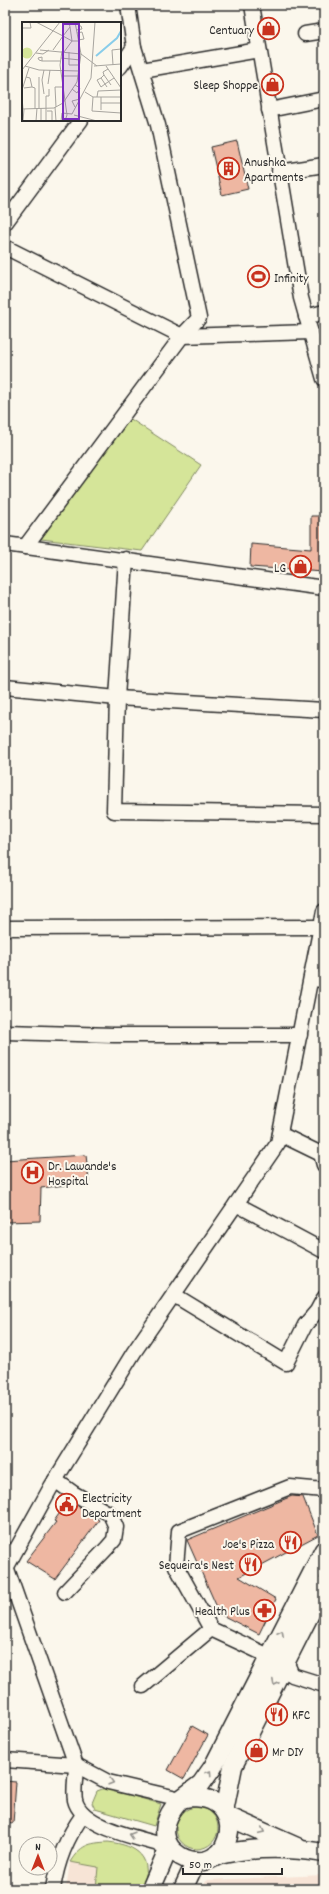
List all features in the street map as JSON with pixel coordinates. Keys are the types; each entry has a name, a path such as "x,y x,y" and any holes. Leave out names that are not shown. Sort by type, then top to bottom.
{"main road":[{"path":"151,1889 169,1847 165,1827 167,1816 181,1799 201,1784 214,1767 324,1550"},
{"path":"215,1856 224,1846 229,1834 225,1813 233,1766 324,1586"},
{"path":"181,1799 200,1797 210,1799 225,1813 301,1849"},
{"path":"169,1847 182,1857 196,1861 206,1860 236,1850 301,1849 324,1853"},
{"path":"183,1889 196,1861"}],"street":[{"path":"25,547 182,336 200,318 158,125 134,48 128,5"},
{"path":"252,5 301,298 324,379"},
{"path":"305,34 324,32"},
{"path":"121,66 134,48"},
{"path":"142,70 259,50"},
{"path":"269,110 324,99"},
{"path":"5,223 80,121"},
{"path":"279,172 324,165"},
{"path":"5,246 182,336 310,332"},
{"path":"306,317 324,312"},
{"path":"5,544 126,559 324,588"},
{"path":"126,559 117,698 114,811 324,814"},
{"path":"5,687 117,698 324,710"},
{"path":"6,1570 55,1480 134,1352 278,1143 300,1035 317,980 321,927 324,911"},
{"path":"5,928 117,929 321,927"},
{"path":"5,1032 114,1035 300,1035"},
{"path":"280,1134 320,1154 324,1166"},
{"path":"236,1204 324,1251"},
{"path":"174,1295 286,1363 305,1325 317,1311 324,1298"},
{"path":"55,1480 73,1493 110,1514 116,1527 114,1540 65,1592"},
{"path":"269,1656 211,1629 176,1566 179,1531 290,1487 324,1490"},
{"path":"5,1549 6,1570 76,1765 75,1799 83,1815 103,1827 169,1847"},
{"path":"143,1686 211,1629"},
{"path":"286,1661 292,1675 324,1685"},
{"path":"5,1760 76,1765 108,1782 181,1799"},
{"path":"53,1889 63,1849 72,1829 83,1815"}],"shaded area":[{"path":"70,1862 99,1867 96,1889 66,1889"},
{"path":"324,1875 320,1889 197,1889 208,1880"}],"green space":[{"path":"126,416 201,465 142,551 41,539"},
{"path":"105,1788 161,1804 154,1826 95,1809 92,1803 97,1791"},
{"path":"197,1807 212,1813 218,1828 212,1843 197,1849 182,1843 176,1828 182,1813"},
{"path":"108,1842 127,1846 141,1855 145,1861 146,1869 142,1889 96,1889 98,1867 70,1862 82,1848 90,1844"}],"building":[{"name":"Anushka Apartments","path":"237,141 248,189 222,195 211,147"},
{"path":"311,516 324,516 324,572 250,567 251,544 311,549"},
{"path":"86,1155 89,1182 41,1188 40,1221 5,1222 5,1160"},
{"path":"292,1496 303,1497 318,1535 239,1577 276,1599 259,1634 220,1614 187,1540"},
{"path":"69,1500 99,1520 55,1579 26,1561 56,1522 54,1521"},
{"path":"192,1726 208,1735 184,1779 168,1770"},
{"path":"5,1781 16,1782 13,1823 5,1822"}],"place":[{"name":"Centuary","path":"269,29"},
{"name":"Sleep Shoppe","path":"273,84"},
{"name":"Anushka Apartments","path":"229,168"},
{"name":"Infinity","path":"259,277"},
{"name":"LG","path":"301,567"},
{"name":"Dr. Lawande's Hospital","path":"33,1172"},
{"name":"Electricity Department","path":"66,1504"},
{"name":"Joe's Pizza","path":"290,1543"},
{"name":"Sequeira's Nest","path":"250,1564"},
{"name":"Health Plus","path":"265,1610"},
{"name":"KFC","path":"276,1714"},
{"name":"Mr DIY","path":"257,1751"}]}
